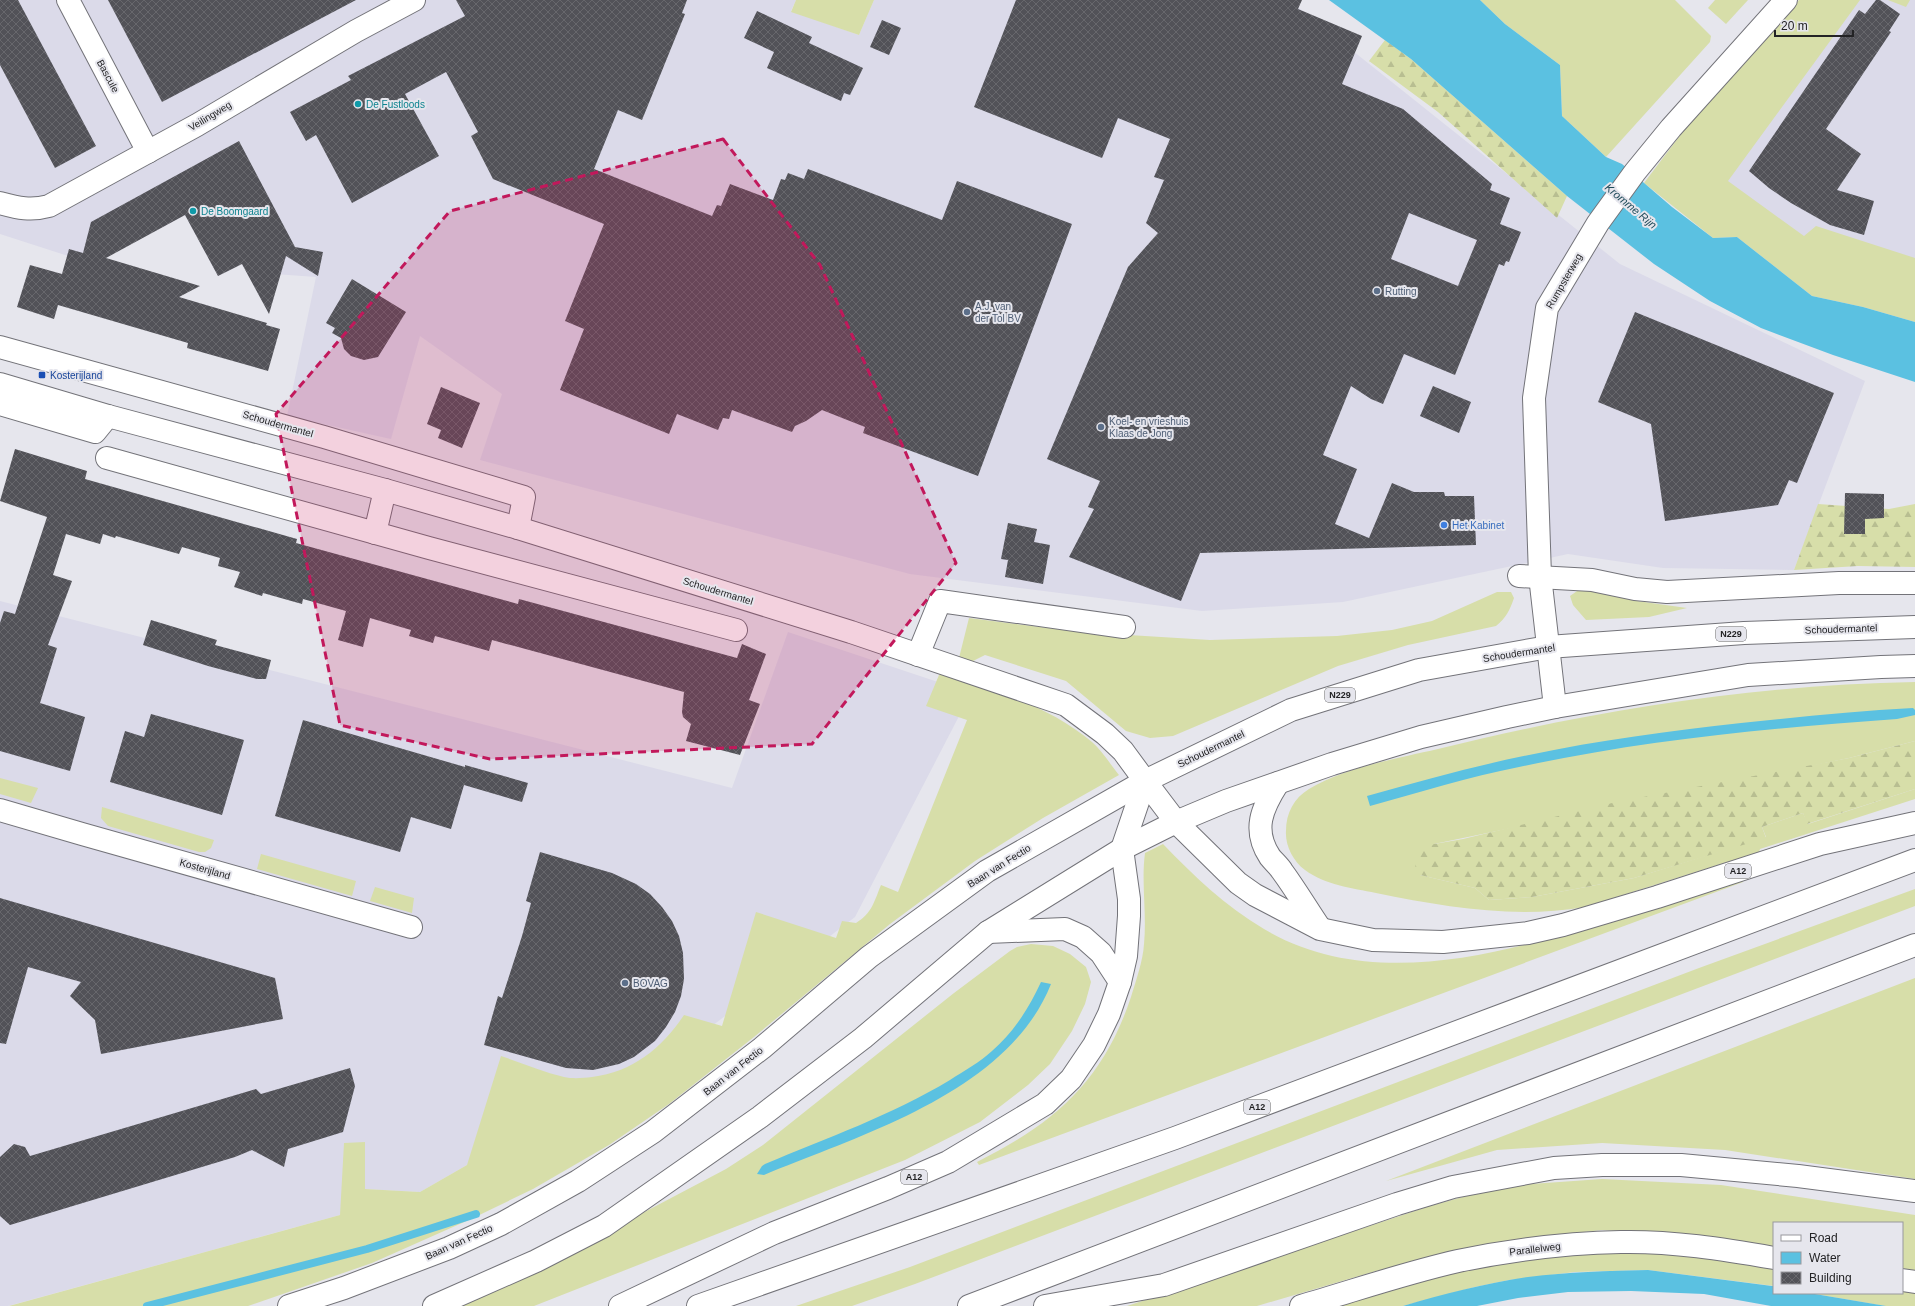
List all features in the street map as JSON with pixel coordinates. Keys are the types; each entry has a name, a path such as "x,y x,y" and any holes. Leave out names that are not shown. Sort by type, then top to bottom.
{"main road":[{"name":"Bascule","path":"68,0 148,152"},
{"name":"Veilingweg","path":"0,203 22,209 36,209 48,206 197,125 356,31 414,0"},
{"name":"Rumpsterweg","path":"1555,707 1540,576 1534,398 1547,308 1598,223 1635,172 1670,128 1786,0"},
{"name":"Schoudermantel","path":"0,347 324,437 524,497 518,528"},
{"name":"Schoudermantel","path":"0,384 108,416 385,490 518,528 852,632 1066,705 1105,734 1123,751 1176,822"},
{"path":"0,404 95,432 108,416"},
{"path":"107,458 375,533 736,630"},
{"path":"375,533 385,490"},
{"path":"1519,576 1592,580 1667,592 1839,583 1915,583"},
{"path":"918,655 940,601 1124,627"},
{"name":"Schoudermantel","path":"1145,781 1291,710 1419,670 1548,647 1736,634 1915,627"},
{"path":"434,1306 536,1261 604,1226 760,1117 857,1042 988,932 1122,849 1176,822 1226,800 1332,764 1421,737 1555,707 1748,675 1915,666"},
{"name":"A12","path":"620,1306 774,1233 888,1188 948,1162 1045,1104 1072,1079 1094,1045 1120,982 1126,956 1129,916 1122,849 1145,781"},
{"name":"Baan van Fectio","path":"289,1306 344,1288 449,1248 501,1224 578,1181 653,1132 762,1048 870,957 987,871 1145,781"},
{"path":"1278,783 1260,817 1262,837 1270,857 1282,870 1320,929"},
{"name":"Kosterijland","path":"0,810 411,928"},
{"name":"A12","path":"1176,822 1238,883 1255,895 1320,929 1373,940 1403,942 1443,942 1528,933 1657,897 1820,844 1915,823"},
{"name":"A12","path":"698,1306 1183,1135 1915,860"},
{"path":"988,932 1065,929 1083,937 1101,952 1120,982"},
{"path":"969,1306 1915,945"},
{"path":"1045,1306 1164,1285 1397,1204 1453,1187 1554,1168 1602,1165 1681,1165 1798,1176 1915,1191"},
{"name":"Parallelweg","path":"1301,1306 1458,1261 1516,1251 1573,1244 1621,1242 1680,1244 1773,1258"},
{"path":"1903,1280 1915,1282"}],"highlighted area":[{"path":"723,139 820,265 956,563 812,744 490,759 340,725 276,414 450,211"}],"shaded area":[{"path":"0,0 796,0 791,11 859,35 874,0 1289,0 1620,264 1865,381 1794,570 1663,568 1568,554 1343,602 1202,611 910,574 480,460 502,394 420,336 391,439 287,416 316,277 247,272 242,264 218,276 185,215 93,264 0,234"},
{"path":"1834,0 1915,0 1915,293 1802,254 1698,173"},
{"path":"0,601 732,788 788,632 971,693 855,917 607,1106 467,1165 420,1192 365,1189 365,1142 340,1215 8,1306 0,1306"}],"green space":[{"path":"796,0 874,0 859,35 791,12"},
{"path":"1480,0 1675,0 1711,36 1710,42 1606,157 1562,116 1560,65 1505,24"},
{"path":"1715,0 1748,0 1726,24 1708,8"},
{"path":"1799,0 1860,0 1728,181 1804,236 1816,226 1915,258 1915,322 1863,307 1812,296 1737,237 1713,238 1644,183 1722,80"},
{"path":"1888,0 1910,0 1906,7"},
{"path":"1385,40 1411,59 1567,196 1557,218 1438,112 1369,61"},
{"path":"1818,504 1889,509 1915,504 1915,567 1858,566 1794,570"},
{"path":"1580,589 1637,601 1687,608 1649,617 1586,620 1573,605 1570,596"},
{"path":"1497,592 1511,592 1514,598 1507,614 1496,626 1408,645 1338,666 1173,736 1150,738 1126,731 1066,681 985,655 971,662 959,658 969,618 1080,632 1210,640 1337,636 1392,630 1432,621"},
{"path":"945,672 1022,701 1059,719 1092,742 1119,775 1043,818 975,861 890,924 754,1037 669,1104 609,1145 533,1189 471,1219 372,1263 248,1306 9,1306 340,1215 344,1143 365,1142 365,1189 420,1192 467,1165 501,1056 564,1077 592,1077 621,1070 645,1056 666,1038 684,1015 722,1026 756,912 836,938 842,921 856,923 866,915 872,907 881,885 898,892 967,720 926,706 939,675"},
{"path":"1915,682 1915,741 1849,758 1434,844 1420,875 1475,888 1489,900 1532,897 1634,878 1766,837 1762,827 1803,813 1808,824 1915,789 1915,799 1760,849 1759,852 1585,907 1533,912 1506,912 1454,907 1402,898 1330,883 1321,879 1305,870 1293,857 1288,847 1286,836 1287,818 1295,801 1299,797 1309,789 1338,775 1372,764 1556,722 1615,711 1735,694 1795,688"},
{"path":"1915,741 1915,789 1807,824 1803,813 1762,827 1766,838 1634,878 1532,897 1489,900 1475,888 1416,873 1415,860 1422,850 1434,844 1463,839 1612,803 1849,758"},
{"path":"0,778 38,788 31,803 0,794"},
{"path":"102,807 214,840 211,848 205,852 199,852 108,826 101,818"},
{"path":"1163,844 1210,890 1236,911 1264,929 1305,948 1348,959 1392,963 1436,961 1526,945 1744,878 1743,882 979,1165 977,1162 1030,1132 1053,1115 1091,1076 1106,1053 1120,1027 1131,997 1142,957 1145,932 1145,853"},
{"path":"261,854 356,881 352,896 257,869"},
{"path":"375,887 414,898 412,913 370,901"},
{"path":"1915,889 1915,906 915,1284 852,1306 796,1306 910,1267 1699,968"},
{"path":"1031,944 1053,946 1070,954 1086,967 1091,982 1085,1004 1072,1031 1050,1064 1028,1085 980,1122 905,1160 534,1306 445,1306 546,1264 726,1169 763,1145 954,993 1010,951 1017,947"},
{"path":"1915,978 1915,1179 1725,1150 1602,1143 1497,1150 1386,1181"},
{"path":"1602,1179 1721,1185 1915,1215 1915,1272 1903,1270 1903,1222 1773,1222 1773,1247 1716,1237 1602,1230 1538,1237 1449,1253 1376,1271 1257,1306 1127,1306 1430,1206 1503,1186"},
{"path":"1643,1252 1701,1256 1773,1269 1773,1286 1648,1270 1575,1272 1509,1280 1475,1287 1403,1306 1334,1306 1403,1285 1478,1267 1569,1254"},
{"path":"1903,1290 1915,1292 1915,1306 1885,1306 1815,1294 1903,1294"}],"water":[{"name":"Kromme Rijn","path":"1329,0 1480,0 1505,24 1560,65 1562,116 1606,157 1622,164 1672,207 1713,238 1737,237 1812,296 1863,307 1915,322 1915,382 1833,355 1761,328 1710,301 1654,264 1567,196 1411,59"},
{"path":"1913,708 1915,710 1915,715 1897,719 1802,726 1708,736 1613,749 1482,775 1370,806 1367,796 1488,764 1608,740 1741,723 1849,712"},
{"path":"1041,982 1051,984 1030,1022 1002,1054 967,1081 928,1105 887,1125 764,1175 757,1174 765,1164 882,1115 928,1093 977,1063 1000,1044 1014,1028 1026,1010"},
{"path":"1648,1270 1773,1286 1773,1294 1815,1294 1886,1306 1771,1306 1704,1294 1631,1291 1568,1292 1518,1298 1477,1306 1403,1306 1497,1282 1543,1275"}],"building":[{"path":"0,0 18,0 96,146 55,168 0,65"},
{"path":"108,0 356,0 162,102"},
{"path":"456,0 687,0 682,13 685,14 642,120 618,110 594,169 712,216 717,205 721,206 730,184 773,200 781,179 785,180 788,173 804,179 808,169 942,220 957,181 1072,224 978,476 863,433 865,427 822,410 806,421 795,426 792,432 732,410 729,419 723,418 718,430 677,414 669,434 560,390 584,329 565,321 604,224 493,179 471,136 478,132 446,72 405,94 439,156 352,203 316,135 306,141 290,112 351,80 348,76 465,16"},
{"path":"1016,0 1302,0 1298,9 1362,36 1342,84 1403,109 1492,184 1490,190 1510,198 1500,224 1521,232 1509,262 1506,261 1504,266 1499,264 1455,375 1404,354 1383,404 1371,399 1351,386 1323,455 1357,469 1335,524 1369,538 1392,483 1414,492 1444,492 1445,496 1474,496 1476,545 1200,553 1181,601 1069,557 1094,509 1088,507 1100,481 1047,459 1128,267 1158,233 1146,223 1164,180 1154,177 1170,139 1118,118 1102,158 974,107","holes":["1409,213 1477,240 1458,286 1391,259"]},
{"path":"1876,0 1880,0 1900,14 1889,31 1891,32 1826,129 1861,154 1837,190 1874,201 1864,235 1830,225 1791,203 1769,188 1749,171 1859,10 1865,14"},
{"path":"757,11 812,37 809,43 863,68 850,95 844,93 841,101 767,68 774,52 744,38"},
{"path":"882,20 901,28 889,55 870,47"},
{"path":"239,141 295,247 323,252 318,276 286,256 269,314 242,264 218,276 185,215 106,258 200,286 179,297 267,323 266,325 280,329 268,371 187,348 188,343 58,305 54,319 17,307 30,265 62,274 69,249 83,253 91,222"},
{"path":"352,279 406,312 378,357 364,360 351,356 344,349 341,338 332,333 335,328 326,323"},
{"path":"1635,312 1834,393 1797,483 1789,480 1778,505 1665,521 1651,424 1598,402"},
{"path":"1433,386 1471,402 1459,433 1420,416"},
{"path":"441,387 480,403 462,448 438,438 441,430 427,424"},
{"path":"15,449 87,471 85,479 297,539 296,543 518,604 519,599 737,658 742,644 766,654 749,700 760,704 740,755 686,741 691,724 683,717 684,692 492,640 489,651 435,636 433,643 409,636 411,630 370,618 363,647 338,640 346,611 303,599 302,604 263,593 262,596 234,587 240,572 218,566 220,558 182,547 179,554 116,536 115,538 103,534 100,544 66,534 53,575 72,581 48,645 57,648 40,703 85,717 70,771 0,751 0,623 4,611 15,614 47,517 0,501"},
{"path":"1845,493 1884,494 1884,518 1865,519 1865,534 1844,534"},
{"path":"1008,523 1037,529 1034,542 1050,545 1043,584 1005,577 1008,560 1001,559"},
{"path":"151,620 217,640 215,645 271,660 266,679 257,679 208,666 143,645"},
{"path":"151,714 244,740 222,815 110,782 125,731 144,737"},
{"path":"303,720 465,767 465,765 528,783 522,802 464,785 451,829 411,817 400,852 275,816"},
{"path":"540,852 612,873 636,884 650,894 662,907 672,921 679,936 683,953 684,979 681,996 675,1012 655,1041 634,1057 619,1064 593,1070 566,1068 484,1045 498,996 502,998 522,936 531,903 526,901"},
{"path":"0,898 275,978 283,1019 101,1054 95,1020 70,996 81,982 28,967 6,1044 0,1043"},
{"path":"350,1068 355,1086 343,1132 288,1149 284,1167 252,1150 235,1157 10,1225 0,1216 0,1157 14,1144 25,1147 30,1156 256,1089 261,1094"}],"waterway":[{"path":"147,1306 367,1249 476,1214"}],"place":[{"name":"De Fustloods","path":"358,104"},
{"name":"De Boomgaard","path":"193,211"},
{"name":"Rutting","path":"1377,291"},
{"name":"A.J. van der Tol BV","path":"967,312"},
{"name":"Kosterijland","path":"42,375"},
{"name":"Koel- en vrieshuis Klaas de Jong","path":"1101,427"},
{"name":"Het Kabinet","path":"1444,525"},
{"name":"BOVAG","path":"625,983"}]}
